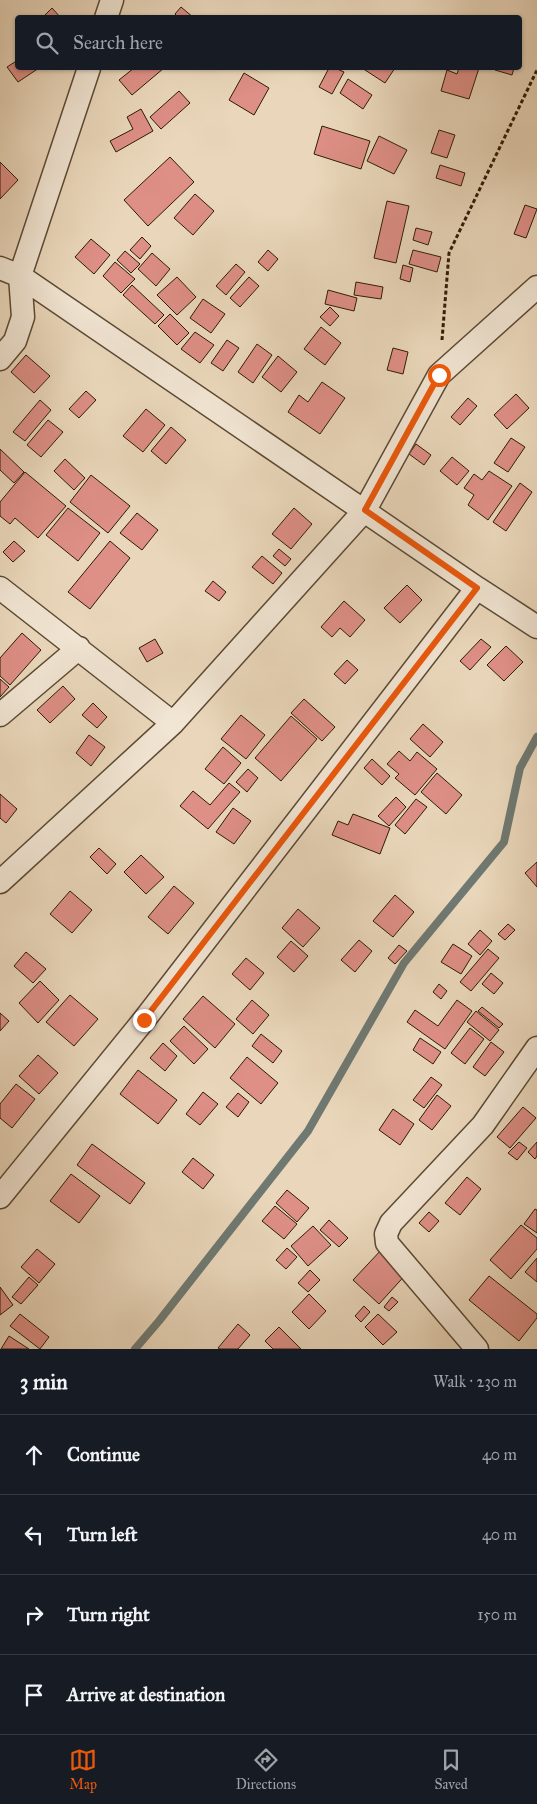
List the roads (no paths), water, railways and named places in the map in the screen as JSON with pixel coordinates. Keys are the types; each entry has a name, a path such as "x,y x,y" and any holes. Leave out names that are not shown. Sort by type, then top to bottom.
{"street":[{"path":"107,15 112,0"},
{"path":"0,359 16,341 23,317 10,272 88,70"},
{"path":"10,272 537,627"},
{"path":"0,882 174,723 365,510 439,375 537,287"},
{"path":"0,588 174,723"},
{"path":"0,1197 144,1020 477,588"},
{"path":"0,715 79,648"},
{"path":"477,1349 387,1243 386,1234 391,1223 483,1125 537,1048"}],"waterway":[{"path":"135,1349 308,1131 404,963 504,842 520,768 537,737"}]}
